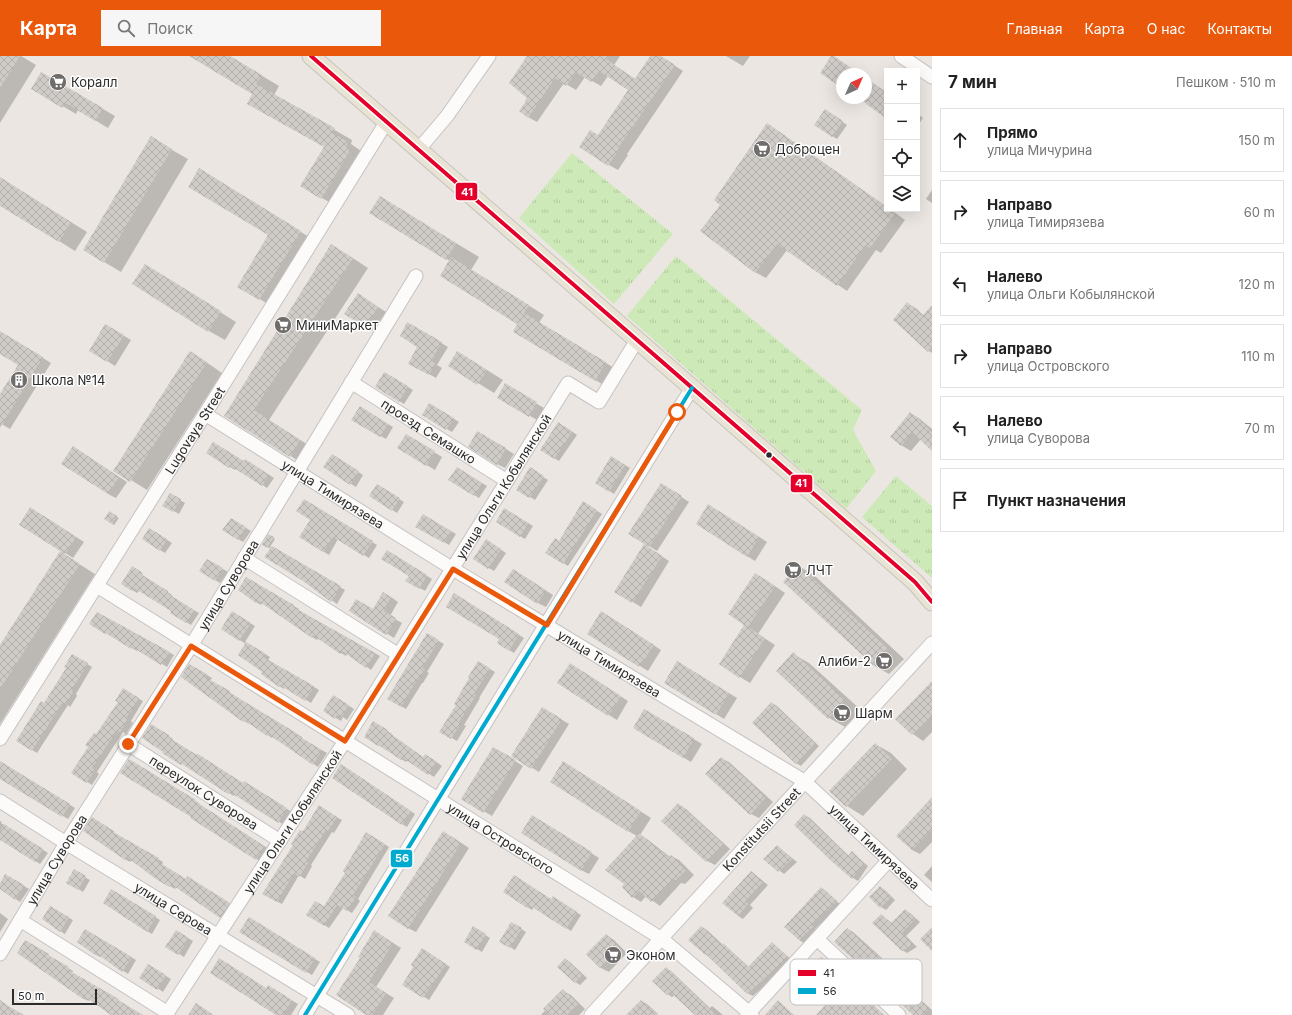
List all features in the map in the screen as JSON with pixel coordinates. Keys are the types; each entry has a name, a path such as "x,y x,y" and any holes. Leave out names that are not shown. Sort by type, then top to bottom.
{"main road":[{"path":"311,56 915,582 932,602"}],"street":[{"path":"419,149 447,116 489,56"},
{"path":"901,56 932,77"},
{"name":"Lugovaya Street","path":"0,739 205,414 386,121"},
{"name":"улица Суворова","path":"0,954 66,843 191,646 416,276"},
{"name":"улица Ольги Кобылянской","path":"167,1014 345,741 568,383 598,402 637,340"},
{"name":"проезд Семашко","path":"351,382 507,480"},
{"path":"305,1015 692,388"},
{"name":"улица Тимирязева","path":"205,414 453,569 804,781 932,900"},
{"path":"244,558 399,655"},
{"name":"улица Островского","path":"97,586 191,646 662,938 749,1014"},
{"name":"Konstitutsii Street","path":"591,1015 932,643"},
{"name":"переулок Суворова","path":"128,744 280,841"},
{"name":"улица Серова","path":"0,801 66,843 348,1015"},
{"path":"799,959 889,860"},
{"path":"20,920 167,1014"},
{"path":"817,939 839,959"},
{"path":"749,1014 790,969"},
{"path":"888,1005 899,1015"}],"green space":[{"path":"572,153 673,234 614,304 519,218"},
{"path":"676,256 862,410 853,430 876,471 846,509 627,316"},
{"path":"896,476 932,506 932,578 862,517"}],"building":[{"path":"0,56 20,56 0,88"},
{"path":"189,56 230,56 262,75 256,84 335,128 333,133 346,141 349,152 321,199 300,186 324,147 247,104 252,94"},
{"path":"527,56 608,56 606,59 635,79 650,56 661,56 675,65 618,148 619,149 608,166 579,147 590,130 598,135 628,90 599,71 591,82 576,72 566,86 555,78 528,118 519,111 527,98 509,83"},
{"path":"831,56 834,56 851,68 836,68 836,84 820,73"},
{"path":"41,72 103,108 95,121 66,103 62,108 31,89"},
{"path":"872,82 884,91 884,117 866,104 872,104"},
{"path":"825,109 843,121 832,137 814,125"},
{"path":"767,123 884,205 884,212 895,213 870,248 865,245 837,286 777,244 755,273 700,231 720,205 714,200"},
{"path":"151,136 172,149 104,263 83,250"},
{"path":"199,168 301,231 259,300 237,287 268,235 188,187"},
{"path":"0,177 71,222 59,242 0,206"},
{"path":"380,196 456,243 446,260 369,213"},
{"path":"331,244 353,258 254,410 300,440 290,457 224,416"},
{"path":"451,257 529,305 524,313 606,362 595,381 513,332 517,324 440,276"},
{"path":"145,264 221,311 208,332 132,284"},
{"path":"358,293 378,307 365,327 344,314"},
{"path":"907,302 922,316 932,305 932,346 928,352 893,320"},
{"path":"407,322 442,342 431,361 435,363 429,375 408,364 417,347 400,336"},
{"path":"105,324 124,335 107,362 89,351"},
{"name":"Школа №14","path":"0,331 43,357 0,428 0,394 18,365 0,354"},
{"path":"190,351 207,362 130,482 113,471"},
{"path":"457,351 487,370 477,385 448,366"},
{"path":"384,372 408,386 399,402 375,387"},
{"path":"505,383 537,402 529,417 497,398"},
{"path":"429,403 454,418 446,430 422,415"},
{"path":"360,406 388,424 380,437 351,420"},
{"path":"910,412 932,433 932,451 912,432 901,446 890,437"},
{"path":"558,422 572,432 554,459 540,450"},
{"path":"477,431 506,448 497,465 468,447"},
{"path":"406,434 435,451 426,466 397,448"},
{"path":"213,442 244,461 245,459 269,475 262,486 231,466 229,468 206,453"},
{"path":"73,446 119,477 108,494 61,464"},
{"path":"332,454 359,471 350,485 323,467"},
{"path":"611,456 625,465 609,492 595,483"},
{"path":"457,467 482,483 474,496 448,480"},
{"path":"530,467 544,476 529,498 516,490"},
{"path":"661,483 682,496 649,547 628,534"},
{"path":"377,484 400,498 392,511 369,496"},
{"path":"170,493 181,499 173,512 162,506"},
{"path":"304,499 373,541 363,556 333,537 323,552 299,537 310,520 296,511"},
{"path":"583,501 597,510 563,564 545,553 555,538 559,541"},
{"path":"708,504 759,537 747,557 696,524"},
{"path":"30,507 76,537 65,554 19,525"},
{"path":"504,508 528,523 520,537 496,522"},
{"path":"109,511 117,516 112,524 104,519"},
{"path":"423,514 451,531 444,543 415,527"},
{"path":"231,518 246,527 238,540 222,530"},
{"path":"149,528 167,539 160,551 142,539"},
{"path":"268,534 274,537 267,548 262,545"},
{"path":"486,539 501,549 488,569 473,559"},
{"path":"644,544 662,556 632,603 614,592"},
{"path":"272,546 341,586 331,602 303,581 264,557"},
{"path":"387,550 427,575 419,589 405,581 409,576 381,559"},
{"path":"60,551 80,564 0,689 0,645"},
{"path":"207,559 223,568 215,581 199,571"},
{"path":"798,565 888,649 873,665 783,582"},
{"path":"132,566 143,573 142,575 168,591 167,593 194,610 186,623 170,613 171,611 134,588 132,591 121,584"},
{"path":"513,569 546,590 537,604 504,582"},
{"path":"755,573 775,586 748,627 765,638 739,678 719,664 744,625 728,614"},
{"path":"246,577 294,605 293,607 375,653 366,668 342,651 340,654 313,635 312,638 257,600 256,603 238,590"},
{"path":"383,592 391,597 384,611 396,618 386,635 349,611 356,599 373,609"},
{"path":"454,593 519,634 509,651 497,643 499,639 446,607"},
{"path":"232,611 251,623 239,641 221,629"},
{"path":"601,611 654,645 639,667 587,634"},
{"path":"97,612 170,652 161,665 132,647 131,649 89,624"},
{"path":"427,633 439,640 422,668 425,670 416,681 401,707 387,699"},
{"path":"246,642 265,653 263,657 314,686 305,701 280,685 279,687 261,674 262,672 238,655"},
{"path":"793,652 845,700 828,719 776,671"},
{"path":"72,654 88,663 71,691 73,692 65,705 62,703 32,751 16,741 41,701 44,703 66,668 64,667"},
{"path":"478,661 490,668 474,694 476,695 459,722 461,723 451,739 439,732 456,705 454,704"},
{"path":"677,661 729,693 716,715 664,683"},
{"path":"570,663 621,696 608,716 557,683"},
{"path":"189,664 207,674 205,677 230,691 229,692 322,750 313,765 268,734 267,736 244,720 243,722 181,677"},
{"path":"932,681 932,715 912,735 895,719"},
{"path":"123,688 139,698 126,718 128,719 120,732 117,730 92,768 95,770 86,783 71,773 88,747 85,745 94,733 96,734 118,702 115,701"},
{"path":"333,695 349,705 341,718 337,715 335,719 323,711"},
{"path":"771,702 815,743 796,764 752,723"},
{"path":"542,707 562,719 531,769 511,756"},
{"path":"644,709 694,738 683,758 633,728"},
{"path":"373,721 388,730 387,731 423,757 425,754 437,762 428,775 403,758 401,760 364,737"},
{"path":"151,724 169,735 168,737 197,755 198,754 243,783 244,781 287,808 278,823 230,792 228,794 182,764 181,765 142,738"},
{"path":"875,743 892,759 846,807 829,791"},
{"path":"493,747 516,760 483,813 461,799"},
{"path":"721,757 766,797 750,815 705,774"},
{"path":"129,759 196,800 195,801 264,846 256,860 120,773"},
{"path":"0,761 70,804 62,817 0,779"},
{"path":"563,761 641,811 628,832 550,782"},
{"path":"341,764 411,811 402,825 332,778"},
{"path":"932,797 932,829 912,850 896,836"},
{"path":"678,803 723,844 706,862 661,821"},
{"path":"319,805 337,817 328,831 326,830 306,861 308,863 299,877 294,873 277,902 262,894 293,845 291,844 300,830 303,831"},
{"path":"804,814 848,856 852,851 864,863 852,879 794,825"},
{"path":"532,815 592,852 581,871 521,833"},
{"path":"92,817 109,828 108,829 159,858 157,861 186,879 187,876 230,903 220,918 171,884 169,887 127,857 125,860 83,831"},
{"path":"4,824 43,849 35,862 0,840 0,831"},
{"path":"443,831 461,843 408,929 388,916"},
{"path":"366,832 385,844 353,895 356,897 347,911 337,905 324,926 306,915 315,901 324,906 345,873 343,871"},
{"path":"639,833 668,857 671,855 686,870 676,880 673,879 651,902 639,891 632,898 622,887 624,884 605,870"},
{"path":"777,845 792,859 778,872 763,859"},
{"path":"74,869 86,876 78,890 66,883"},
{"path":"751,871 763,882 745,901 748,904 738,916 722,903"},
{"path":"5,874 24,885 15,900 0,889 0,883"},
{"path":"514,875 551,899 553,896 577,912 566,929 529,905 527,908 503,892"},
{"path":"880,886 891,897 880,908 869,897"},
{"path":"821,887 837,901 811,925 813,927 799,940 784,927"},
{"path":"111,889 156,916 147,932 103,903"},
{"path":"50,906 69,917 60,932 42,919"},
{"path":"905,909 915,919 902,933 913,944 902,951 872,923 881,914 891,923"},
{"path":"249,917 315,958 306,973 239,932"},
{"path":"511,922 522,928 510,948 499,942"},
{"path":"473,926 486,934 476,950 464,942"},
{"path":"701,926 722,945 723,943 748,967 772,942 788,957 747,994 704,952 703,953 688,940"},
{"path":"932,927 932,951 920,939"},
{"path":"847,928 881,959 853,959 834,942"},
{"path":"85,929 132,957 122,972 96,953 95,955 77,942"},
{"path":"176,930 189,938 178,955 165,947"},
{"path":"374,930 393,943 369,982 386,993 372,1015 366,1015 336,995 360,958 358,957"},
{"path":"606,934 620,948 600,968 586,954"},
{"path":"25,940 69,967 68,970 119,999 118,1000 143,1015 111,1015 85,997 83,999 17,953"},
{"path":"422,948 446,964 423,998 402,985 413,967 411,965"},
{"path":"219,958 266,988 268,985 292,1000 283,1015 276,1015 210,973"},
{"path":"565,958 582,975 575,983 557,967"},
{"path":"148,964 166,975 157,990 139,978"},
{"path":"666,967 716,1015 695,1015 670,992 667,995 652,981"},
{"path":"563,989 578,1004 567,1015 549,1015 543,1009"},
{"path":"0,1000 10,1007 24,1015 0,1015"},
{"path":"641,1000 658,1015 626,1015"},
{"path":"778,1000 794,1015 765,1015"},
{"path":"922,1001 929,1008 923,1015 913,1015 902,1005 922,1005"},
{"path":"196,1003 214,1015 188,1015"},
{"path":"825,1005 873,1005 884,1015 816,1015"}],"transit line":[{"name":"41","path":"311,56 915,582 932,602"},
{"name":"56","path":"305,1015 692,388"}],"place":[{"name":"Коралл","path":"58,82"},
{"name":"Доброцен","path":"762,149"},
{"name":"МиниМаркет","path":"283,325"},
{"name":"Школа №14","path":"19,380"},
{"name":"ЛЧТ","path":"793,570"},
{"name":"Алиби-2","path":"884,661"},
{"name":"Шарм","path":"842,713"},
{"name":"Эконом","path":"613,955"}],"route":[{"path":"128,744 191,646 345,741 453,569 547,625 677,412"}]}
